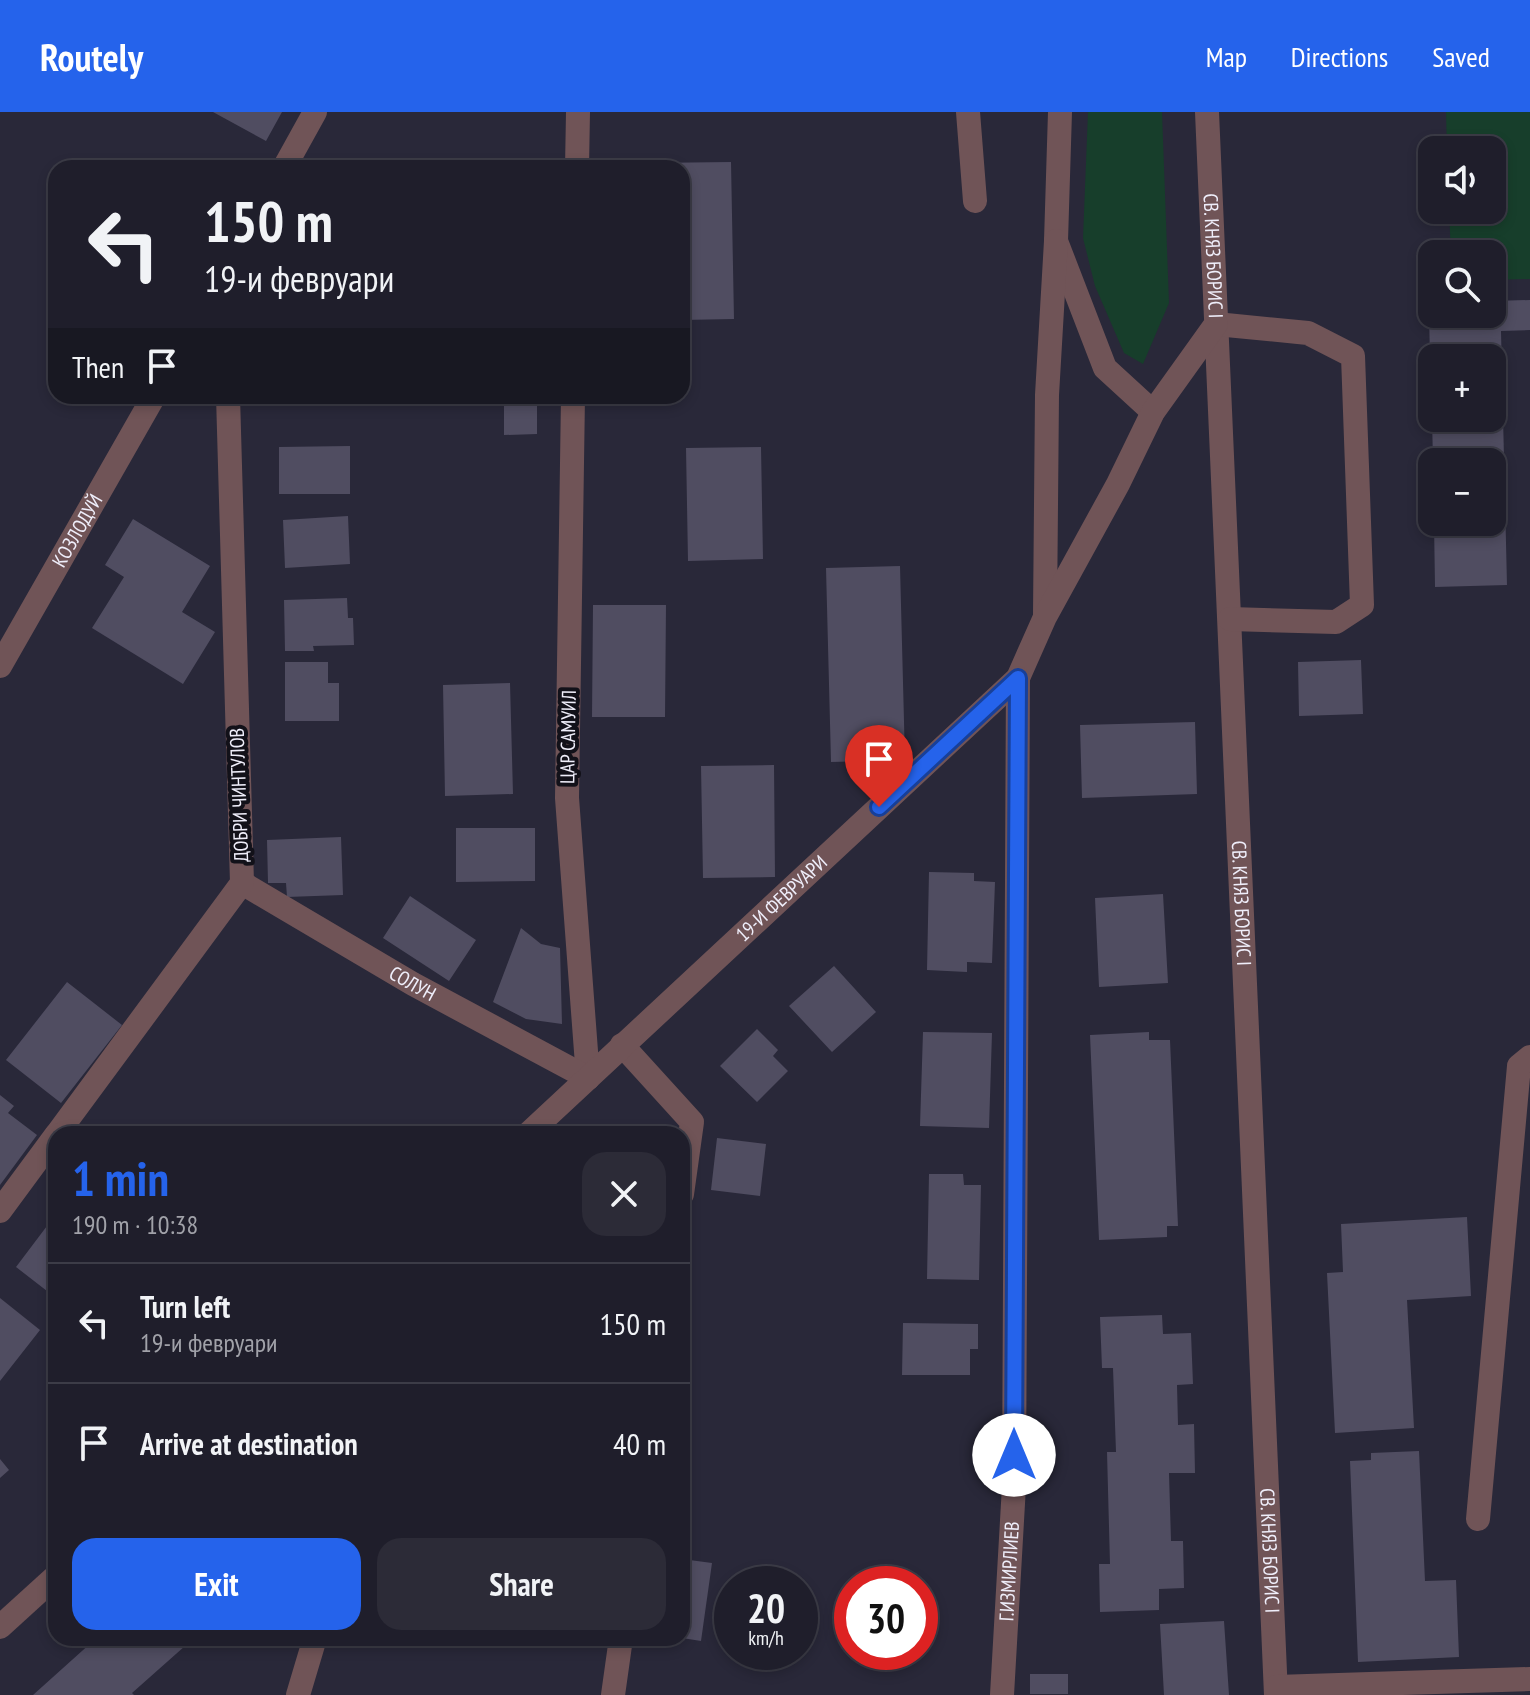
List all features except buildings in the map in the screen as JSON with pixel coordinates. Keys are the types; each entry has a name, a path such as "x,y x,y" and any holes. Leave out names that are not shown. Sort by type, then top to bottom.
{"street":[{"path":"288,160 315,112"},
{"path":"577,160 578,112"},
{"path":"968,112 975,201"},
{"path":"1045,617 1047,395 1060,112"},
{"name":"СВ. КНЯЗ БОРИС I","path":"1207,112 1276,1691"},
{"path":"1056,241 1105,368 1153,412"},
{"path":"1216,324 1308,333 1353,356 1362,605 1336,622 1230,619"},
{"name":"19-И ФЕВРУАРИ","path":"537,1126 1018,678 1045,617 1118,484 1153,412 1216,324"},
{"name":"КОЗЛОДУЙ","path":"0,666 149,404"},
{"name":"ДОБРИ ЧИНТУЛОВ","path":"62,1126 242,883 228,404"},
{"name":"ЦАР САМУИЛ","path":"573,404 567,798 588,1078"},
{"name":"Г.ИЗМИРЛИЕВ","path":"1002,1695 1014,1486 1018,678"},
{"name":"СОЛУН","path":"242,883 413,984 588,1078"},
{"path":"622,1045 692,1122 690,1136"},
{"path":"1478,1519 1519,1066 1530,1057"},
{"name":"ДОБРИ ЧИНТУЛОВ","path":"0,1211 48,1145"},
{"path":"0,1627 48,1583"},
{"path":"298,1695 313,1646"},
{"path":"613,1695 620,1646"},
{"path":"1276,1691 1504,1687 1530,1679"}],"green space":[{"path":"1088,112 1162,112 1169,303 1143,364 1124,353 1095,286 1083,238"},
{"path":"1446,112 1530,112 1530,279 1506,280 1506,240 1450,240 1450,224 1506,224 1506,136 1447,136"}],"route":[{"path":"879,807 1018,678 1014,1455"}]}
